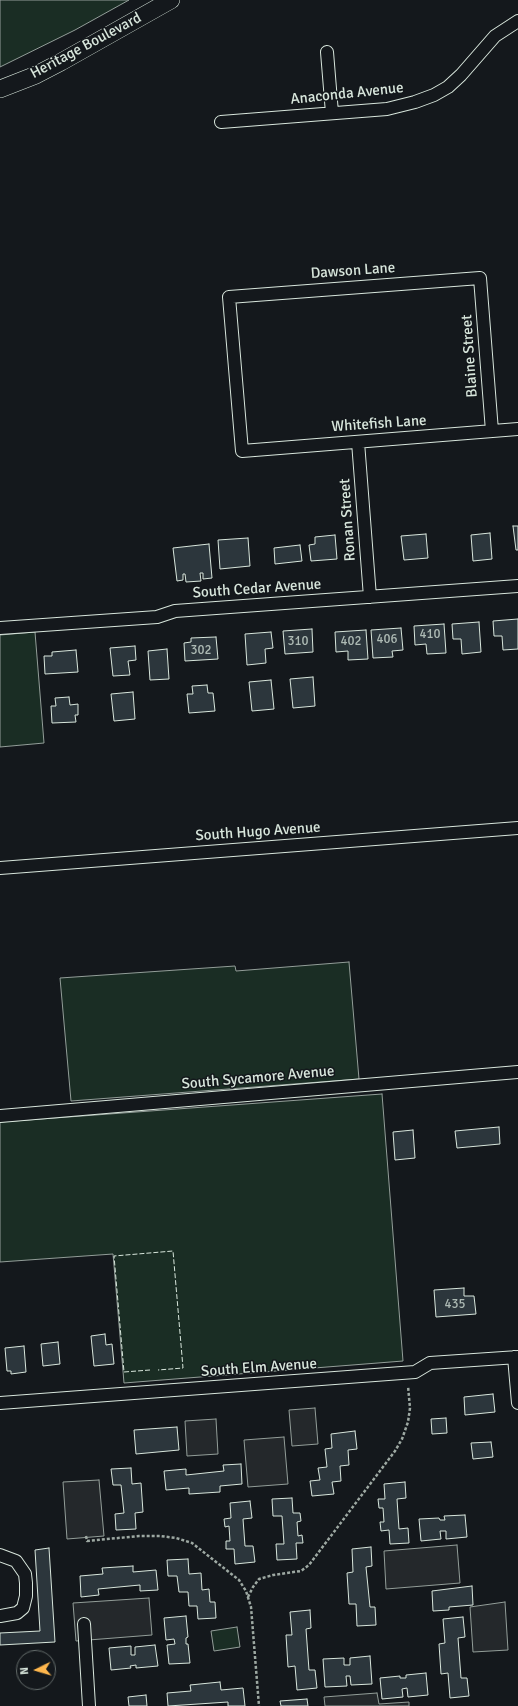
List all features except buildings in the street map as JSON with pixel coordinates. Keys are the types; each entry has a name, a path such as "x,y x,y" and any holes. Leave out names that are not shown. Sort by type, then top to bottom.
{"main road":[{"name":"Heritage Boulevard","path":"0,90 36,75 61,62 171,0"}],"street":[{"name":"Anaconda Avenue","path":"221,122 402,106 434,96 448,87 461,75 495,36 518,22"},
{"path":"327,52 332,113"},
{"name":"Dawson Lane","path":"242,451 229,297 480,278"},
{"name":"Blaine Street","path":"480,278 492,431"},
{"name":"Whitefish Lane","path":"242,451 518,430"},
{"name":"Ronan Street","path":"358,442 370,597"},
{"name":"South Cedar Avenue","path":"0,628 158,617 175,611 518,586"},
{"name":"South Hugo Avenue","path":"0,868 518,828"},
{"name":"South Sycamore Avenue","path":"0,1116 518,1072"},
{"path":"516,1357 518,1403"},
{"name":"South Elm Avenue","path":"0,1403 415,1372 430,1364 516,1357"},
{"path":"0,1555 16,1561 25,1574 26,1596 22,1608 17,1613 0,1616"},
{"path":"84,1624 89,1706"}],"path":[{"path":"248,1597 252,1587 260,1579 273,1575 301,1571 314,1558 395,1451 402,1439 408,1422 410,1408 408,1386"},
{"path":"86,1536 87,1541 160,1536 176,1538 192,1543 239,1580 246,1591 251,1607 259,1706"}],"green space":[{"path":"0,0 129,0 75,30 0,67"},
{"path":"35,632 44,743 0,747 0,635"},
{"path":"349,962 359,1079 71,1101 60,978 235,966 236,971"},
{"path":"382,1094 403,1361 124,1383 113,1254 0,1262 0,1122"},
{"path":"237,1627 240,1647 214,1651 211,1631"}],"shaded area":[{"path":"315,1408 318,1444 292,1446 289,1410"},
{"path":"216,1419 218,1454 187,1456 185,1421"},
{"path":"284,1437 288,1484 248,1487 244,1440"},
{"path":"99,1480 104,1536 67,1539 63,1482"},
{"path":"457,1545 460,1583 386,1589 384,1551"},
{"path":"149,1598 152,1635 76,1641 73,1603"},
{"path":"505,1602 508,1650 473,1652 470,1607"},
{"path":"377,1693 379,1704 409,1702 409,1706 325,1706 324,1697"}],"fence":[{"path":"150,1370 124,1372 114,1256 173,1251 183,1368 158,1370"}]}
